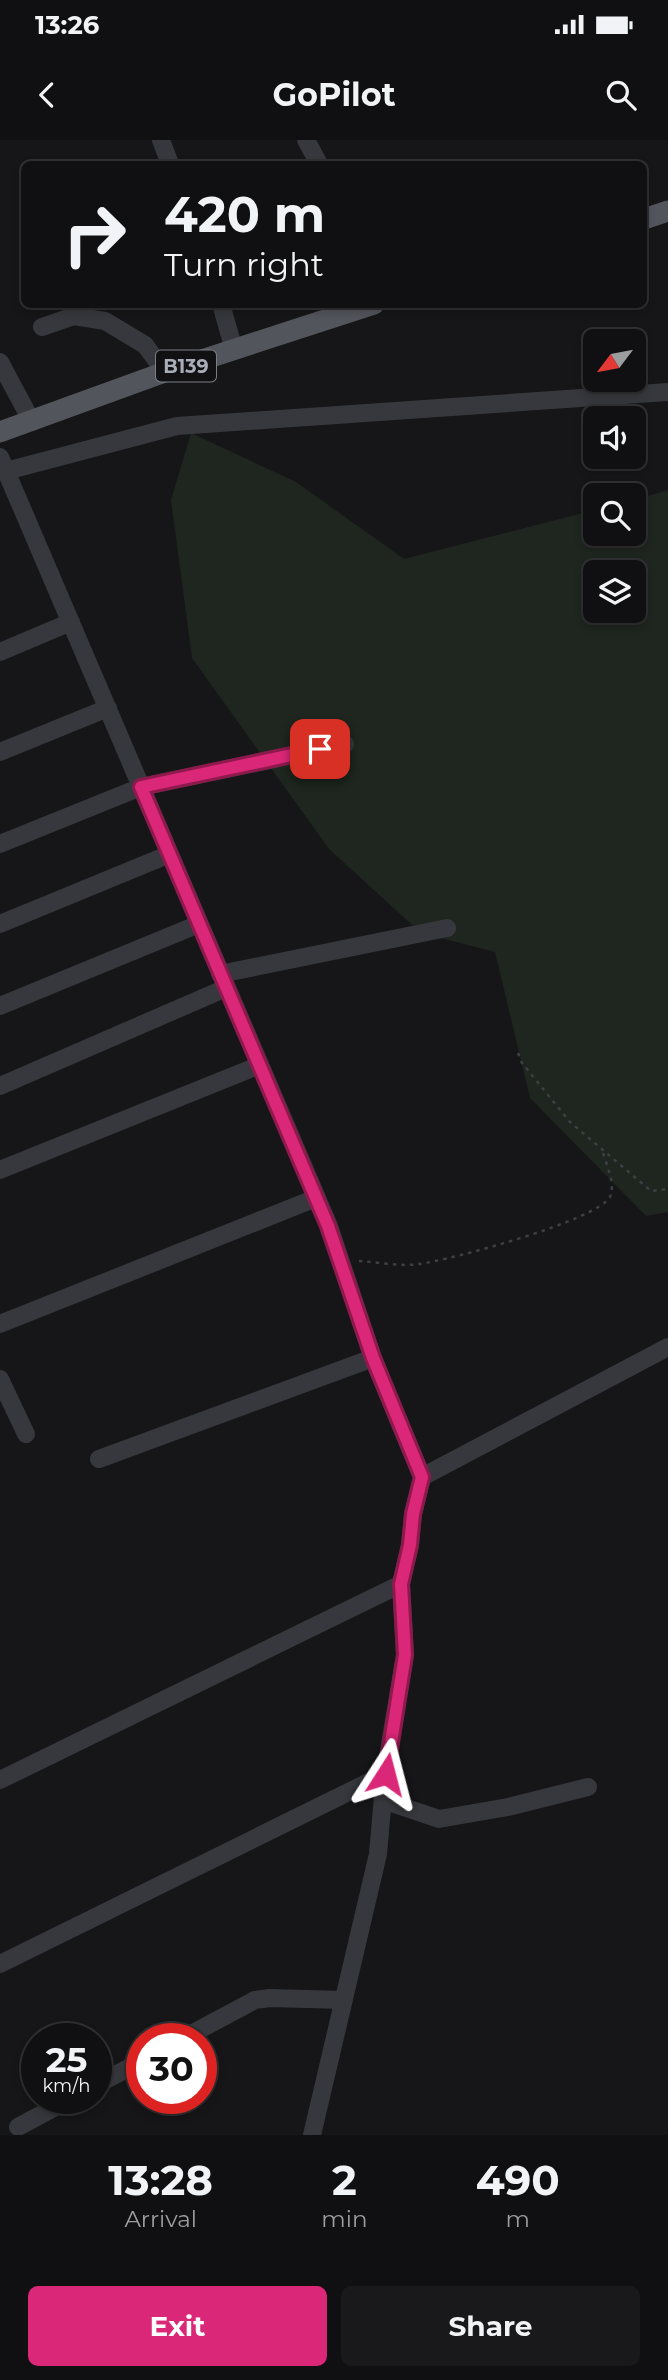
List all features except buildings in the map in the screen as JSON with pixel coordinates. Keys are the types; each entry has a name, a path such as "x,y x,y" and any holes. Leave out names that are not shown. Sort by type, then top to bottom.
{"main road":[{"path":"647,218 668,211"},
{"name":"B139","path":"0,432 165,372 361,308"}],"street":[{"path":"161,140 169,161"},
{"path":"306,140 316,161"},
{"path":"222,308 234,350"},
{"path":"42,327 74,316 105,321 145,345 165,372"},
{"path":"0,362 32,422"},
{"path":"312,2135 378,1854 386,1774 405,1655 401,1584 422,1477 373,1358 328,1226 3,464 177,426 668,392"},
{"path":"0,652 71,622"},
{"path":"0,752 108,708"},
{"path":"0,844 141,787 345,744"},
{"path":"0,924 170,854"},
{"path":"0,1006 199,924"},
{"path":"0,1086 223,981 447,928"},
{"path":"0,1170 260,1065"},
{"path":"0,1324 316,1198"},
{"path":"422,1477 668,1348"},
{"path":"99,1459 373,1358"},
{"path":"0,1379 26,1434"},
{"path":"0,1780 401,1584"},
{"path":"0,1964 386,1774"},
{"path":"383,1800 439,1819 508,1807 588,1787"},
{"path":"212,2023 255,2000 344,2000"},
{"path":"18,2127 42,2114"}],"path":[{"path":"518,1053 522,1063 570,1122 651,1191 668,1189"},
{"path":"356,1261 416,1265 520,1238 591,1211 608,1200 612,1190 602,1150"}],"shaded area":[{"path":"191,433 296,482 404,559 583,513 583,546 646,546 646,496 668,490 668,1212 646,1216 530,1098 495,952 421,933 329,849 192,658 171,500"}],"route":[{"path":"320,749 141,787 328,1226 373,1358 422,1477 401,1584 405,1655 386,1774"}]}
